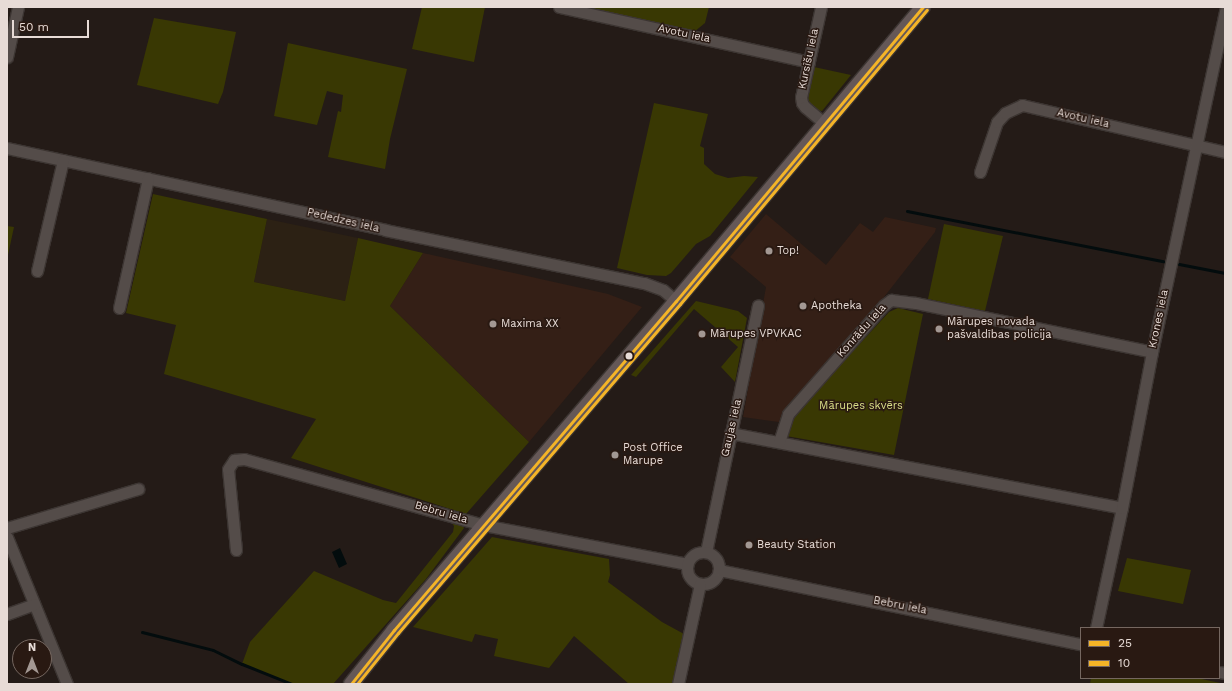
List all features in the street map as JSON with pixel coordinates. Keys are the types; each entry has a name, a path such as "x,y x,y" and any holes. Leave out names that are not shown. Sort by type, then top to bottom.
{"main road":[{"path":"351,684 483,525 676,301 923,7"}],"street":[{"path":"7,57 18,7"},
{"name":"Avotu iela","path":"559,7 809,62"},
{"name":"Kursīšu iela","path":"820,7 801,97 802,103 825,124"},
{"name":"Krones iela","path":"1096,627 1122,508 1152,352 1225,11"},
{"name":"Avotu iela","path":"980,172 997,122 1005,112 1022,105 1225,152"},
{"name":"Pededzes iela","path":"7,148 385,230 644,283 663,290 676,301"},
{"path":"37,271 63,160"},
{"path":"119,308 148,178"},
{"name":"Konrādu iela","path":"779,442 788,414 884,305 891,300 916,303 1152,352"},
{"name":"Gaujas iela","path":"706,552 758,305"},
{"path":"730,433 1122,508"},
{"name":"Bebru iela","path":"236,550 228,469 234,460 244,459 483,525 687,564"},
{"path":"7,528 138,489"},
{"path":"7,537 67,684"},
{"path":"706,552 716,559 719,570 712,581 700,584 689,576 687,564 694,554 706,552"},
{"name":"Bebru iela","path":"719,570 1080,644"},
{"path":"678,684 700,584"},
{"path":"7,614 34,604"}],"shaded area":[{"path":"766,214 826,265 860,223 873,232 885,217 936,228 935,232 877,306 783,411 779,422 743,417 766,287 730,257"},
{"path":"267,219 358,238 345,301 254,282"},
{"path":"423,253 608,294 642,307 529,442 390,306"},
{"path":"340,548 347,564 339,568 332,552"}],"green space":[{"path":"422,7 485,7 474,62 412,49"},
{"path":"576,7 709,7 705,23 694,32"},
{"path":"154,18 236,32 223,92 218,104 137,85"},
{"path":"288,43 407,69 390,139 385,169 328,157 338,111 341,112 343,95 327,91 317,125 274,116"},
{"path":"814,67 851,75 822,111 817,110 810,104 806,96 810,73"},
{"path":"654,103 708,114 700,146 704,148 704,164 715,174 728,178 744,176 758,177 710,236 696,244 671,273 666,276 647,275 617,268"},
{"path":"153,194 267,219 254,282 345,301 358,238 423,253 390,306 529,442 466,514 291,458 316,419 164,374 176,325 126,313"},
{"path":"944,224 1003,236 985,311 928,299"},
{"path":"7,226 14,227 8,255 7,255"},
{"path":"696,301 738,311 747,318 735,382 721,367 738,347 694,309 636,377 631,375"},
{"name":"Mārupes skvērs","path":"898,308 923,314 894,455 786,436 785,425 889,312"},
{"path":"451,522 463,525 464,528 426,579 333,684 292,684 242,664 250,642 314,571 383,600 396,603 453,532 454,526"},
{"path":"492,537 609,559 610,575 608,582 662,622 684,634 673,684 629,684 574,636 549,668 494,656 498,639 475,634 472,642 413,627"},
{"path":"1127,558 1191,570 1183,604 1118,591"},
{"path":"1091,679 1202,679 1225,684 1090,684"}],"waterway":[{"path":"907,211 1163,261"},
{"path":"1179,264 1225,273"},
{"path":"142,632 213,650 242,664 292,684"}],"transit line":[{"name":"25","path":"351,684 394,630 676,301 923,7"},
{"name":"10","path":"357,684 398,633 680,304 927,10"}],"place":[{"name":"Top!","path":"769,251"},
{"name":"Apotheka","path":"803,306"},
{"name":"Maxima XX","path":"493,324"},
{"name":"Mārupes novada pašvaldības policija","path":"939,329"},
{"name":"Mārupes VPVKAC","path":"702,334"},
{"name":"Post Office Marupe","path":"615,455"},
{"name":"Beauty Station","path":"749,545"}]}
